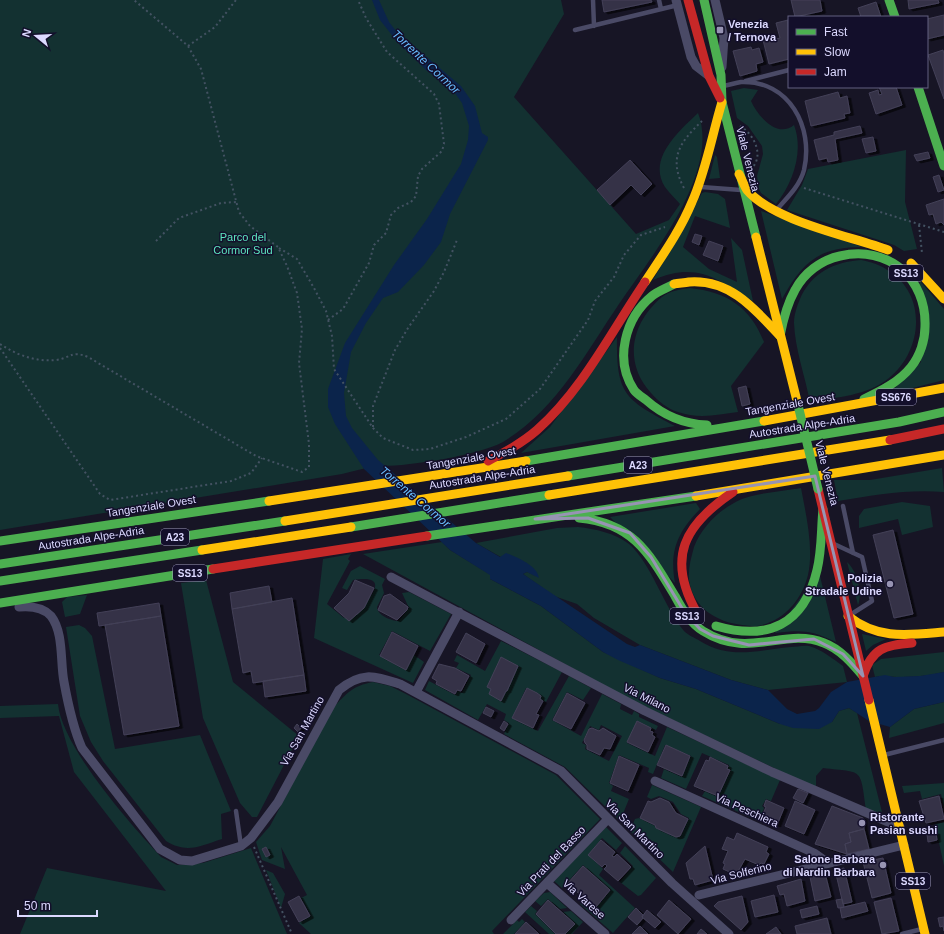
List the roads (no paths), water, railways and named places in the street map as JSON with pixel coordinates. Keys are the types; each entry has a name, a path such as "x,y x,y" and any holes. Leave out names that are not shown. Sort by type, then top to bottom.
{"main road":[{"name":"Viale Venezia","path":"688,0 709,76 722,102"},
{"name":"Viale Venezia","path":"704,0 721,75 722,102 726,122 798,405 900,827"},
{"path":"889,0 895,16"},
{"path":"918,88 944,166"},
{"path":"451,474 497,458 508,451 537,429 574,390 673,239 692,202 698,186 722,102"},
{"path":"739,174 748,190 756,198 776,210 791,217 864,241 899,255 913,265 944,299"},
{"name":"SS13","path":"780,336 792,294 809,272 822,262 852,253 869,254 896,265 911,277 920,290 924,301 926,314 926,327 919,354 912,366 902,376 879,392 847,407"},
{"path":"754,423 695,425 678,421 651,407 642,399 633,387 624,364 624,341 628,327 641,306 658,291 672,284 688,281 702,281 734,292 764,319 780,336"},
{"name":"Tangenziale Ovest","path":"0,541 451,474 847,407 944,388"},
{"name":"Autostrada Alpe-Adria","path":"0,564 469,492 844,431 944,412"},
{"name":"A23","path":"0,581 363,525 900,438 944,429"},
{"name":"SS13","path":"0,603 502,524 736,490 944,456"},
{"path":"736,490 705,512 696,522 689,532 683,549 681,564 682,581 687,596 697,613 711,624 731,632 748,634 770,631 787,621 803,605 810,592 816,571 823,509"},
{"name":"SS13","path":"535,519 588,518 602,521 630,533 650,557 685,613 700,629 713,636 735,644 749,645 799,638 814,639 839,651 852,662 864,678"},
{"path":"848,616 862,628 882,634 944,632"},
{"path":"864,678 869,659 880,649 895,645 944,642"},
{"name":"SS13","path":"900,827 925,931"}],"street":[{"name":"Viale Venezia","path":"715,0 724,38 721,75"},
{"name":"Viale Venezia","path":"677,2 691,57 696,66 709,76"},
{"name":"Via Milano","path":"391,576 645,712 772,772 900,827"},
{"name":"Via San Martino","path":"0,607 33,606 47,612 52,618 59,637 64,682 77,736 82,748 160,849 180,860 192,861 241,846 251,838 278,802 339,690 350,681 365,676 378,677 400,684 416,692 561,771 672,883 729,934"},
{"path":"416,692 460,612"},
{"name":"Via Peschiera","path":"655,781 814,853 828,863"},
{"name":"Via Prati del Basso","path":"511,920 608,819"},
{"name":"Via Solferino","path":"700,896 904,845"},
{"name":"Via Varese","path":"547,883 605,934"}],"lane":[{"path":"593,0 594,26"},
{"path":"659,0 661,9"},
{"path":"575,30 661,9 677,2"},
{"path":"721,86 788,70"},
{"path":"740,82 757,84 772,89 788,100 796,110 805,132 807,146 803,170 797,186 776,210"},
{"path":"698,186 743,191"},
{"path":"843,506 853,553"},
{"path":"831,542 862,557 872,601 848,616"},
{"path":"882,755 944,740"},
{"path":"236,810 241,846"},
{"path":"902,934 925,931"}],"water":[{"name":"Torrente Cormor","path":"372,0 379,0 389,22 396,31 461,86 475,106 482,133 488,137 488,140 450,214 441,242 424,265 398,292 383,298 366,323 351,352 344,393 346,416 352,428 378,460 476,543 500,557 506,553 526,562 534,569 539,578 527,572 523,574 627,644 635,647 640,645 731,680 768,690 787,709 797,714 815,711 831,692 847,682 885,675 894,677 920,676 944,672 944,702 914,709 890,727 869,721 849,708 839,711 832,722 819,729 793,728 696,689 660,678 603,652 541,606 490,579 490,575 450,550 364,469 335,424 328,407 328,389 345,343 394,265 427,219 461,164 468,140 469,126 462,103 452,89 426,70 395,39 380,20"}],"place":[{"name":"Venezia / Ternova","path":"720,30"},
{"name":"Polizia Stradale Udine","path":"890,584"},
{"name":"Ristorante Pasian sushi","path":"862,823"},
{"name":"Salone Barbara di Nardin Barbara","path":"883,865"}],"park label":[{"name":"Parco del Cormor Sud","path":"243,243"}]}
